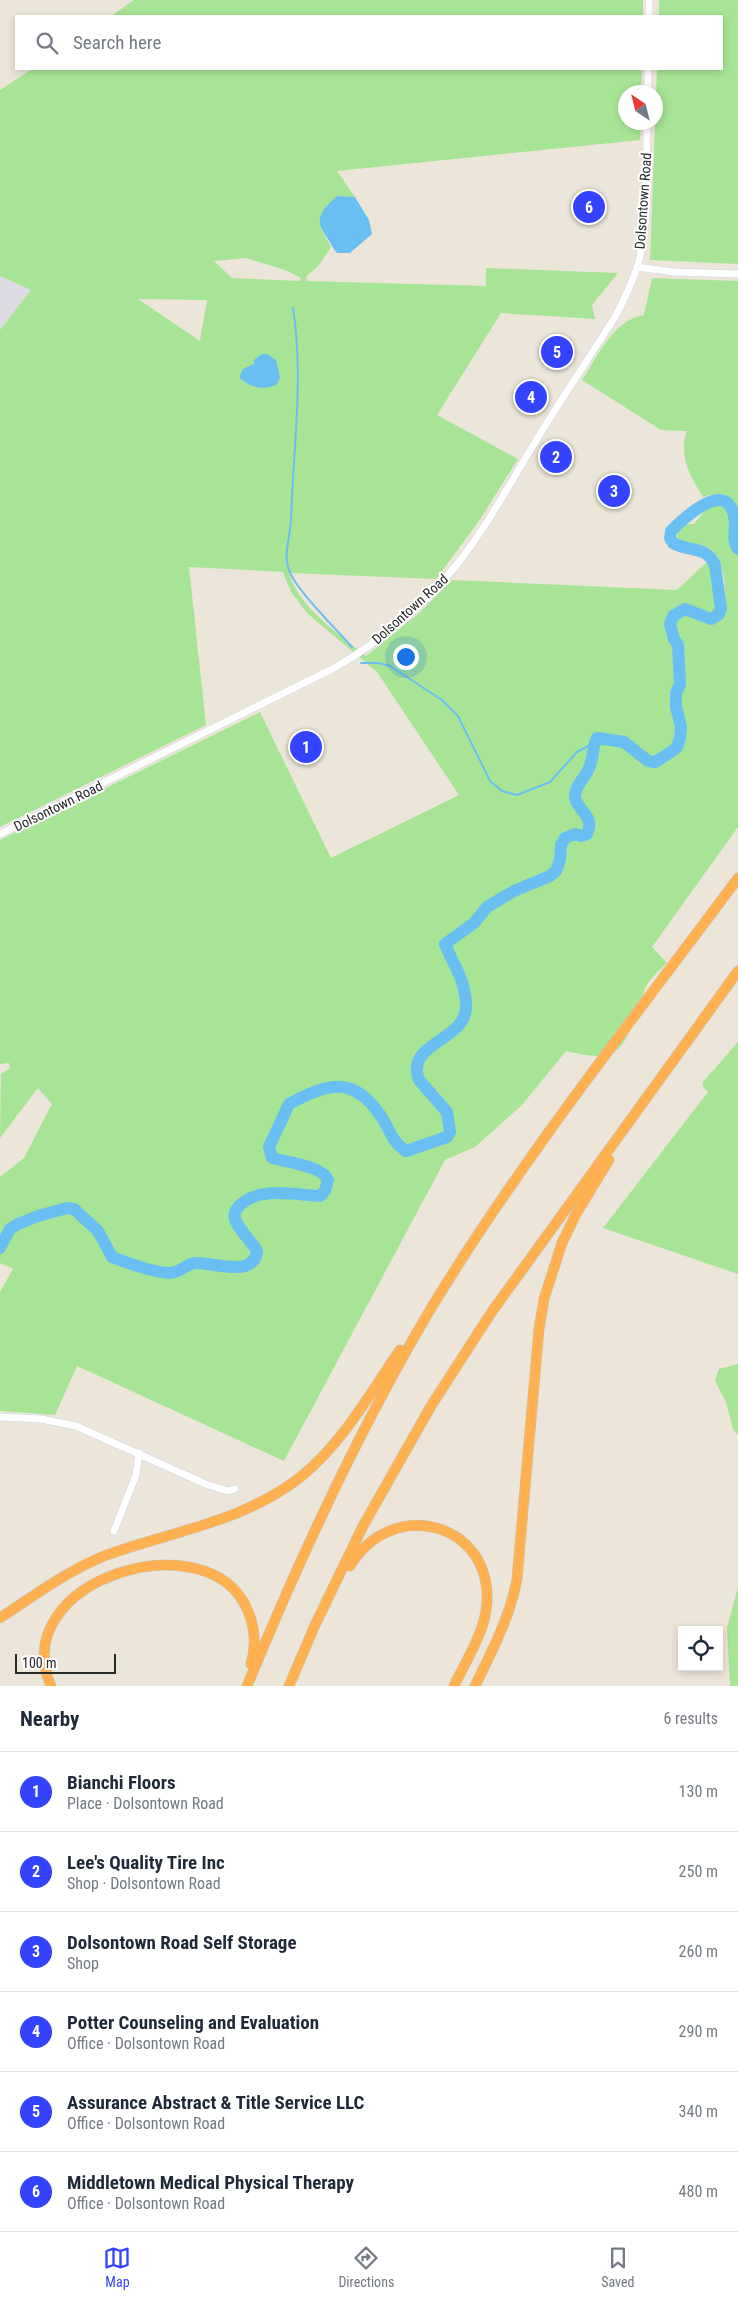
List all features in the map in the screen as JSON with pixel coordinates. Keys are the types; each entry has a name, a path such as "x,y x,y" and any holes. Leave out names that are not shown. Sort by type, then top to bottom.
{"highway":[{"path":"0,1618 92,1562 233,1515 267,1499 292,1482 324,1455 342,1434 443,1290 515,1181 738,878"},
{"path":"289,1686 363,1526 436,1397 491,1313 738,971"},
{"path":"475,1686 506,1621 517,1579 539,1329 547,1287 562,1243 576,1214 597,1179 632,1128 645,1099"},
{"path":"246,1686 296,1567 344,1466 403,1356 443,1290"},
{"path":"320,1616 354,1558 382,1533 404,1526 424,1525 448,1532 461,1541 474,1555 484,1575 487,1592 485,1619 454,1686"},
{"path":"51,1686 44,1660 46,1638 55,1617 71,1599 92,1585 117,1574 145,1567 172,1566 198,1570 219,1578 233,1590 245,1606 252,1623 254,1647 246,1686"}],"street":[{"path":"649,0 649,15"},
{"path":"648,70 648,85"},
{"name":"Dolsontown Road","path":"0,834 334,668 366,649 414,610 449,574 480,532 615,317 637,267 643,230 647,130"},
{"path":"637,267 674,272 738,274"},
{"path":"0,1417 60,1422 94,1433 208,1484 228,1491 235,1489"},
{"path":"114,1531 136,1474 139,1453"}],"shaded area":[{"path":"0,276 31,290 0,330"}],"green space":[{"path":"134,0 643,0 643,15 112,15"},
{"path":"659,0 738,0 738,264 650,260 655,130 663,130 663,85 656,85 657,70 723,70 723,15 659,15"},
{"path":"30,70 642,70 641,85 618,85 618,130 641,130 640,140 337,171 355,197 337,196 321,229 331,247 319,265 306,277 307,281 486,286 486,268 618,273 592,305 595,319 501,313 437,415 518,459 479,521 436,579 289,573 294,586 311,609 333,630 366,656 418,614 452,580 677,590 710,559 715,591 725,592 723,573 715,554 706,547 687,543 677,538 678,531 685,524 694,524 711,503 725,507 730,519 731,549 738,555 738,827 652,947 667,963 654,975 647,985 634,1021 623,1044 608,1055 584,1055 566,1051 522,1105 475,1147 445,1160 284,1461 77,1366 55,1415 0,1411 0,1292 13,1269 0,1263 0,1177 24,1158 52,1104 38,1088 0,1138 1,1074 10,1068 9,1063 0,1064 0,840 260,712 331,858 459,795 377,672 308,614 291,592 283,572 189,567 206,725 0,827 0,330 31,290 0,276 0,90","holes":["246,258 285,270 301,278 299,281 232,278 214,261","138,299 207,300 200,341"]},
{"path":"652,278 738,281 738,521 735,506 728,497 718,494 703,497 698,489 685,457 684,448 687,431 661,430 582,380 600,350 615,331 633,318 644,315"},
{"path":"738,1042 738,1274 603,1228 708,1092 703,1087 703,1082"},
{"path":"738,1364 738,1435 733,1429 726,1402 715,1381 719,1369"},
{"path":"738,1587 738,1686 730,1686 727,1628"}],"water":[{"path":"337,196 355,197 369,220 372,234 350,253 337,253 320,224 321,214"},
{"path":"262,354 267,354 276,360 280,378 276,385 257,387 248,384 240,378 243,369 254,364 254,360"}],"waterway":[{"path":"293,308 298,361 298,388 287,565 300,588 352,647"},
{"path":"0,1248 10,1229 18,1224 67,1208 74,1209 98,1231 112,1257 134,1265 169,1273 196,1263 241,1267 248,1265 254,1260 257,1251 239,1228 235,1219 235,1211 240,1205 257,1195 289,1193 320,1196 325,1191 328,1180 319,1171 303,1165 272,1158 269,1147 289,1104 317,1091 341,1087 363,1096 374,1106 395,1141 406,1151 447,1137 450,1132 447,1112 419,1080 417,1067 420,1057 457,1027 464,1017 466,1005 464,987 445,944 474,923 487,907 514,891 550,876 556,871 560,860 561,845 565,838 575,834 581,836 587,834 589,822 576,801 575,792 591,764 597,738 624,742 648,761 655,762 677,747 681,727 676,707 676,693 680,684 678,645 674,639 670,624 673,616 685,609 711,619 718,615 721,609 715,565 707,554 673,543 670,538 671,531 687,516 708,503 717,500 726,502 732,509 735,523 734,540 738,549"},
{"path":"361,663 378,663 390,666 442,700 458,716 490,781 502,791 517,795 550,782 577,752 594,743"}],"place":[{"name":"Middletown Medical Physical Therapy","path":"589,207"},
{"name":"Assurance Abstract & Title Service LLC","path":"557,352"},
{"name":"Potter Counseling and Evaluation","path":"531,397"},
{"name":"Lee's Quality Tire Inc","path":"556,457"},
{"name":"Dolsontown Road Self Storage","path":"614,491"},
{"name":"Bianchi Floors","path":"306,747"}]}
